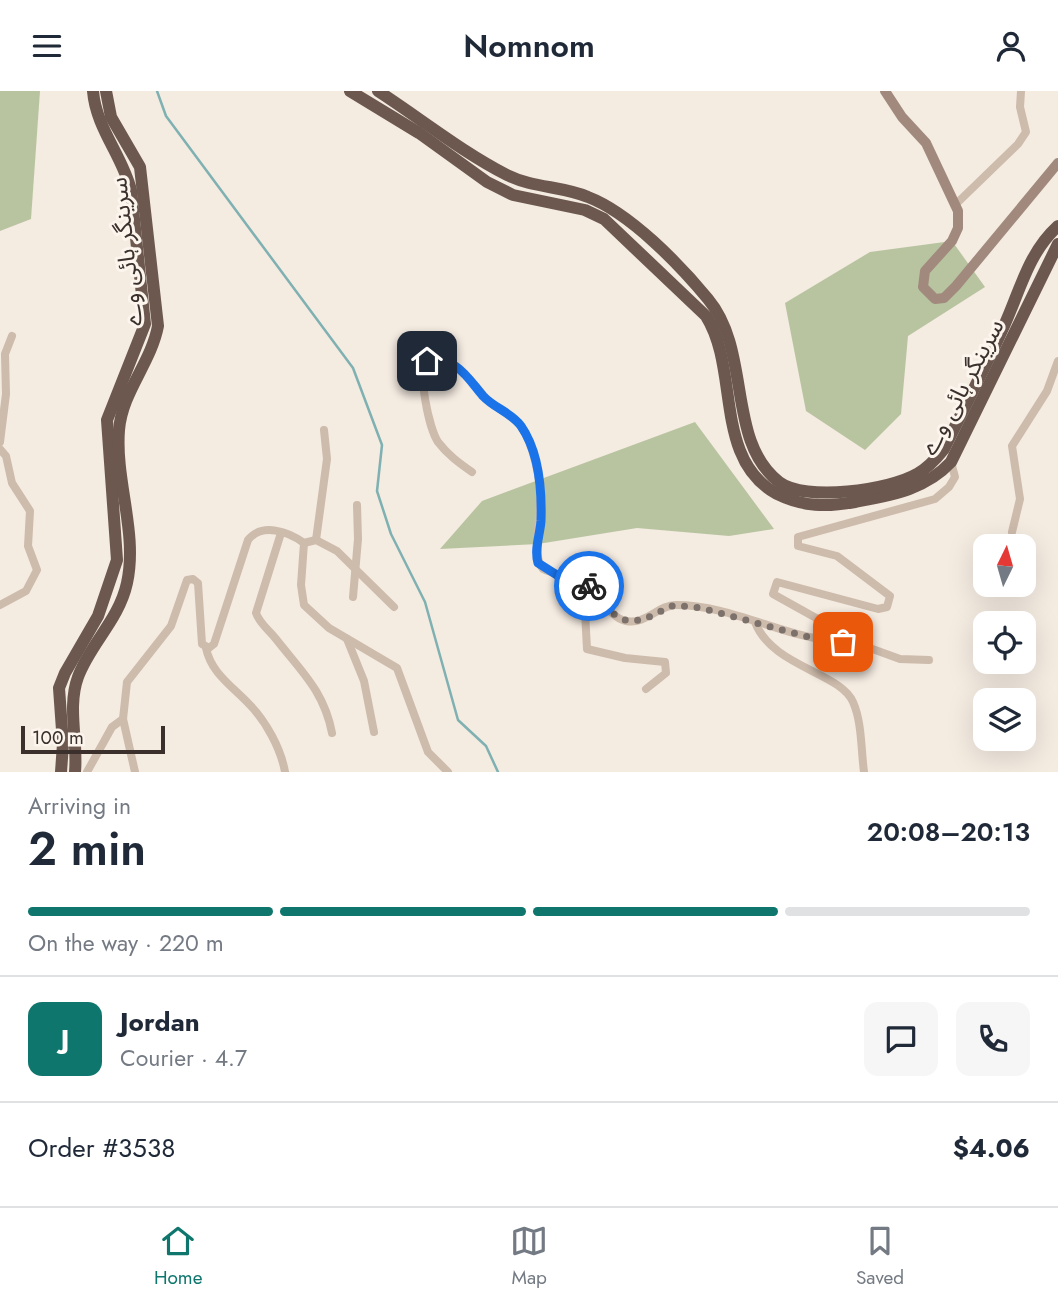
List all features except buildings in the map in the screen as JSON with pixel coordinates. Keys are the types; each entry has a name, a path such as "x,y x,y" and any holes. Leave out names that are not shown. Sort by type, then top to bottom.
{"highway":[{"name":"سرینگر ہائی وے","path":"61,772 63,744 59,688 98,617 117,560 107,420 145,324 131,190 126,169 98,119 93,91"},
{"name":"سرینگر ہائی وے","path":"75,772 75,688 81,669 123,600 131,562 119,430 128,396 152,351 158,326 140,167 111,117 106,91"},
{"name":"سرینگر ہائی وے","path":"350,91 419,133 487,182 538,202 585,211 618,229 706,316 715,331 743,460 771,490 801,503 835,506 920,486 939,475 951,462 1008,351 1058,244"},
{"name":"سرینگر ہائی وے","path":"378,91 496,169 520,181 587,196 611,208 681,269 710,301 722,321 731,345 748,435 759,463 780,484 799,491 822,495 904,481 931,464 950,437 1004,325 1031,260 1043,240 1058,226"}],"main road":[{"path":"885,91 902,117 926,143 955,205 958,228 952,241 925,271 923,287 935,299 944,298 956,286 1058,163"}],"street":[{"path":"955,205 1018,144 1026,132 1020,107 1021,91"},
{"path":"0,442 6,394 5,354 12,336"},
{"path":"472,472 450,456 432,432 423,376 427,361 457,366 484,397 520,425 528,439 541,488 537,559 543,569 587,584 615,615 627,621 643,620 674,605 755,622 812,638 834,642 843,642 845,639"},
{"path":"1012,532 1020,499 1012,446 1047,390 1058,362"},
{"path":"316,540 327,459 324,430"},
{"path":"0,449 6,456 12,483 30,511 28,545 37,570 26,590 0,605"},
{"path":"845,639 843,633 773,594 776,582 878,609 887,607 890,596 837,556 798,546 798,537 935,499 949,487 955,477 951,462"},
{"path":"353,597 357,570 357,505"},
{"path":"206,647 214,644 248,540 258,531 281,533 304,543 316,540 337,551 394,607"},
{"path":"281,533 256,613 290,659 309,675 328,713 332,733"},
{"path":"304,543 301,585 304,605 318,619 347,639 397,668 428,752 448,772"},
{"path":"135,772 123,719 122,703 127,683 171,626 184,586 190,578 198,583 201,637 211,666 252,706 283,758 285,772"},
{"path":"564,578 584,593 587,649 625,658 665,662 667,668 663,678 646,689"},
{"path":"755,622 762,635 782,654 836,685 853,700 864,772"},
{"path":"347,639 364,681 374,732"},
{"path":"845,639 900,659 929,660"},
{"path":"87,772 112,727 123,719"}],"green space":[{"path":"0,91 40,91 31,219 0,231"},
{"path":"952,241 985,287 908,336 901,414 865,450 806,411 785,303 870,252"},
{"path":"695,422 774,529 729,536 637,528 538,544 440,549 482,501"}],"waterway":[{"path":"157,91 166,116 353,368 382,445 377,491 391,534 425,602 458,720 486,746 498,772"}],"way so far":[{"path":"589,586 615,615 627,621 643,620 674,605 701,608 812,638 843,642"}],"route":[{"path":"427,361 457,366 466,373 484,397 520,425 528,439 541,488 541,522 536,549 538,563 543,569 560,577 589,586"}]}
